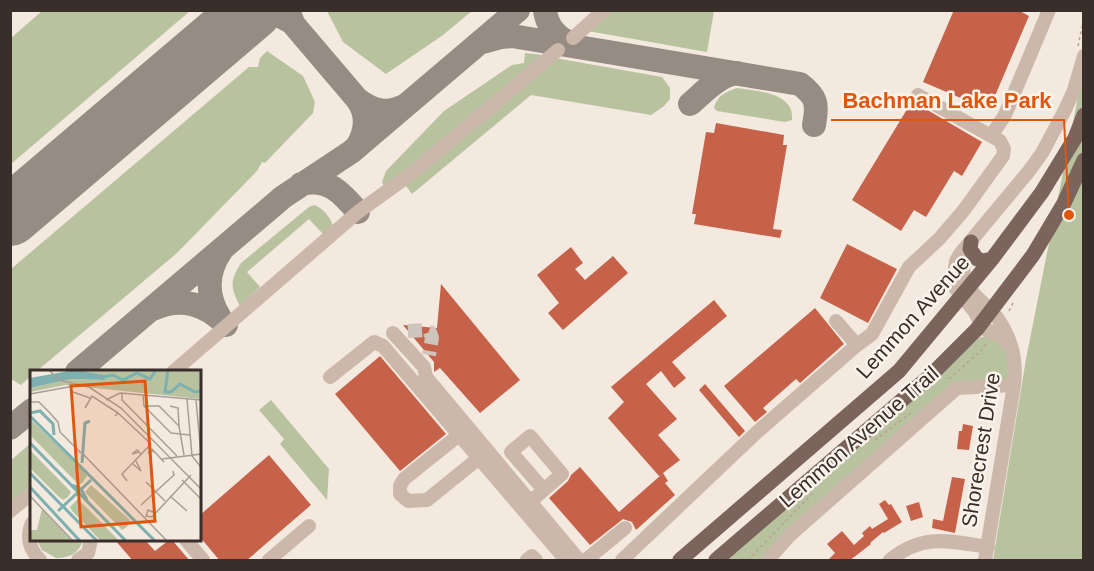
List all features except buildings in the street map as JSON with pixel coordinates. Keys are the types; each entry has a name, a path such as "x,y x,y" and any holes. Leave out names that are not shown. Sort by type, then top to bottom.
{"main road":[{"name":"Lemmon Avenue","path":"680,561 899,371 992,258 1042,192 1075,138 1083,116"},
{"path":"716,561 930,376 986,324 1048,231 1083,160"},
{"path":"971,242 970,249 977,259 983,261 992,258"}],"street":[{"path":"573,38 604,10"},
{"path":"991,136 1005,115 1049,10"},
{"path":"175,370 358,212 411,174 558,50"},
{"name":"Shorecrest Drive","path":"987,554 1016,364 1011,346 1001,336 986,331 986,324 953,280 954,268 960,254 1029,171 1048,141 1074,90 1080,53"},
{"path":"622,561 756,433 872,334 909,267 940,238 964,210 1004,156 1002,144 991,136 918,95"},
{"path":"836,321 857,345"},
{"path":"400,334 427,361 426,377 579,561"},
{"path":"330,377 374,342 378,343 566,561"},
{"path":"768,561 789,536 957,388 1014,386"},
{"path":"459,435 404,479 400,486 400,494 408,501 427,501 478,458"},
{"path":"530,502 544,490"},
{"path":"10,511 30,495"},
{"path":"268,561 309,526"},
{"path":"30,528 29,544 40,561"},
{"path":"586,561 625,528"},
{"path":"890,561 905,556 924,541 935,540 987,554"},
{"path":"187,541 203,561"},
{"path":"527,561 532,556 536,561"}],"path":[{"path":"1080,53 1083,18"},
{"name":"Lemmon Avenue Trail","path":"950,379 983,349 986,324"},
{"name":"Lemmon Avenue Trail","path":"868,446 915,409"},
{"name":"Lemmon Avenue Trail","path":"748,561 813,493"}],"green space":[{"path":"43,10 190,11 11,164 11,38"},
{"path":"327,11 472,11 443,35 386,74 343,42"},
{"path":"611,11 714,11 707,52 588,31"},
{"path":"267,51 303,76 315,102 313,113 265,163 262,162 257,171 177,253 38,370 30,370 30,377 21,385 11,379 11,269 249,67 258,67 260,58"},
{"path":"525,53 543,55 385,188 382,182 386,171 444,111 512,65 524,63"},
{"path":"555,58 662,77 670,88 670,99 651,115 531,95 412,194 406,186"},
{"path":"1083,72 1083,560 993,560 1026,359"},
{"path":"737,88 764,92 781,98 791,111 792,120 785,122 717,111 714,108 720,97"},
{"path":"314,205 326,213 333,226 324,235 309,219 247,272 260,287 240,306 234,294 233,280 241,263"},
{"path":"985,336 1005,344 1012,378 962,391 771,560 725,560 888,421 979,338"},
{"path":"271,400 329,469 327,500 280,444 284,439 259,410"},
{"path":"30,444 30,486 11,503 10,461"},
{"path":"38,541 82,541 73,554 66,557 56,558 42,550"}],"taxiway":[{"path":"202,57 253,15 276,14 293,23 288,10"},
{"path":"79,370 283,197 351,152 518,10"},
{"path":"545,10 554,32 573,45"},
{"path":"283,12 357,99"},
{"path":"483,42 512,36 800,84 810,93 815,102 814,125"},
{"path":"690,104 717,81 737,73"},
{"path":"357,147 365,123 365,117 357,99 375,109 387,111 406,105"},
{"path":"301,184 311,182 334,188 358,212"},
{"path":"220,318 210,293 210,276 221,251"},
{"path":"153,309 173,303 192,304 202,307 226,325"},
{"path":"10,428 30,412"}],"runway":[{"path":"10,216 252,10"}],"tunnel":[{"path":"408,331 430,332 432,338 429,355"}],"place":[{"name":"Bachman Lake Park","path":"1069,215"}]}
